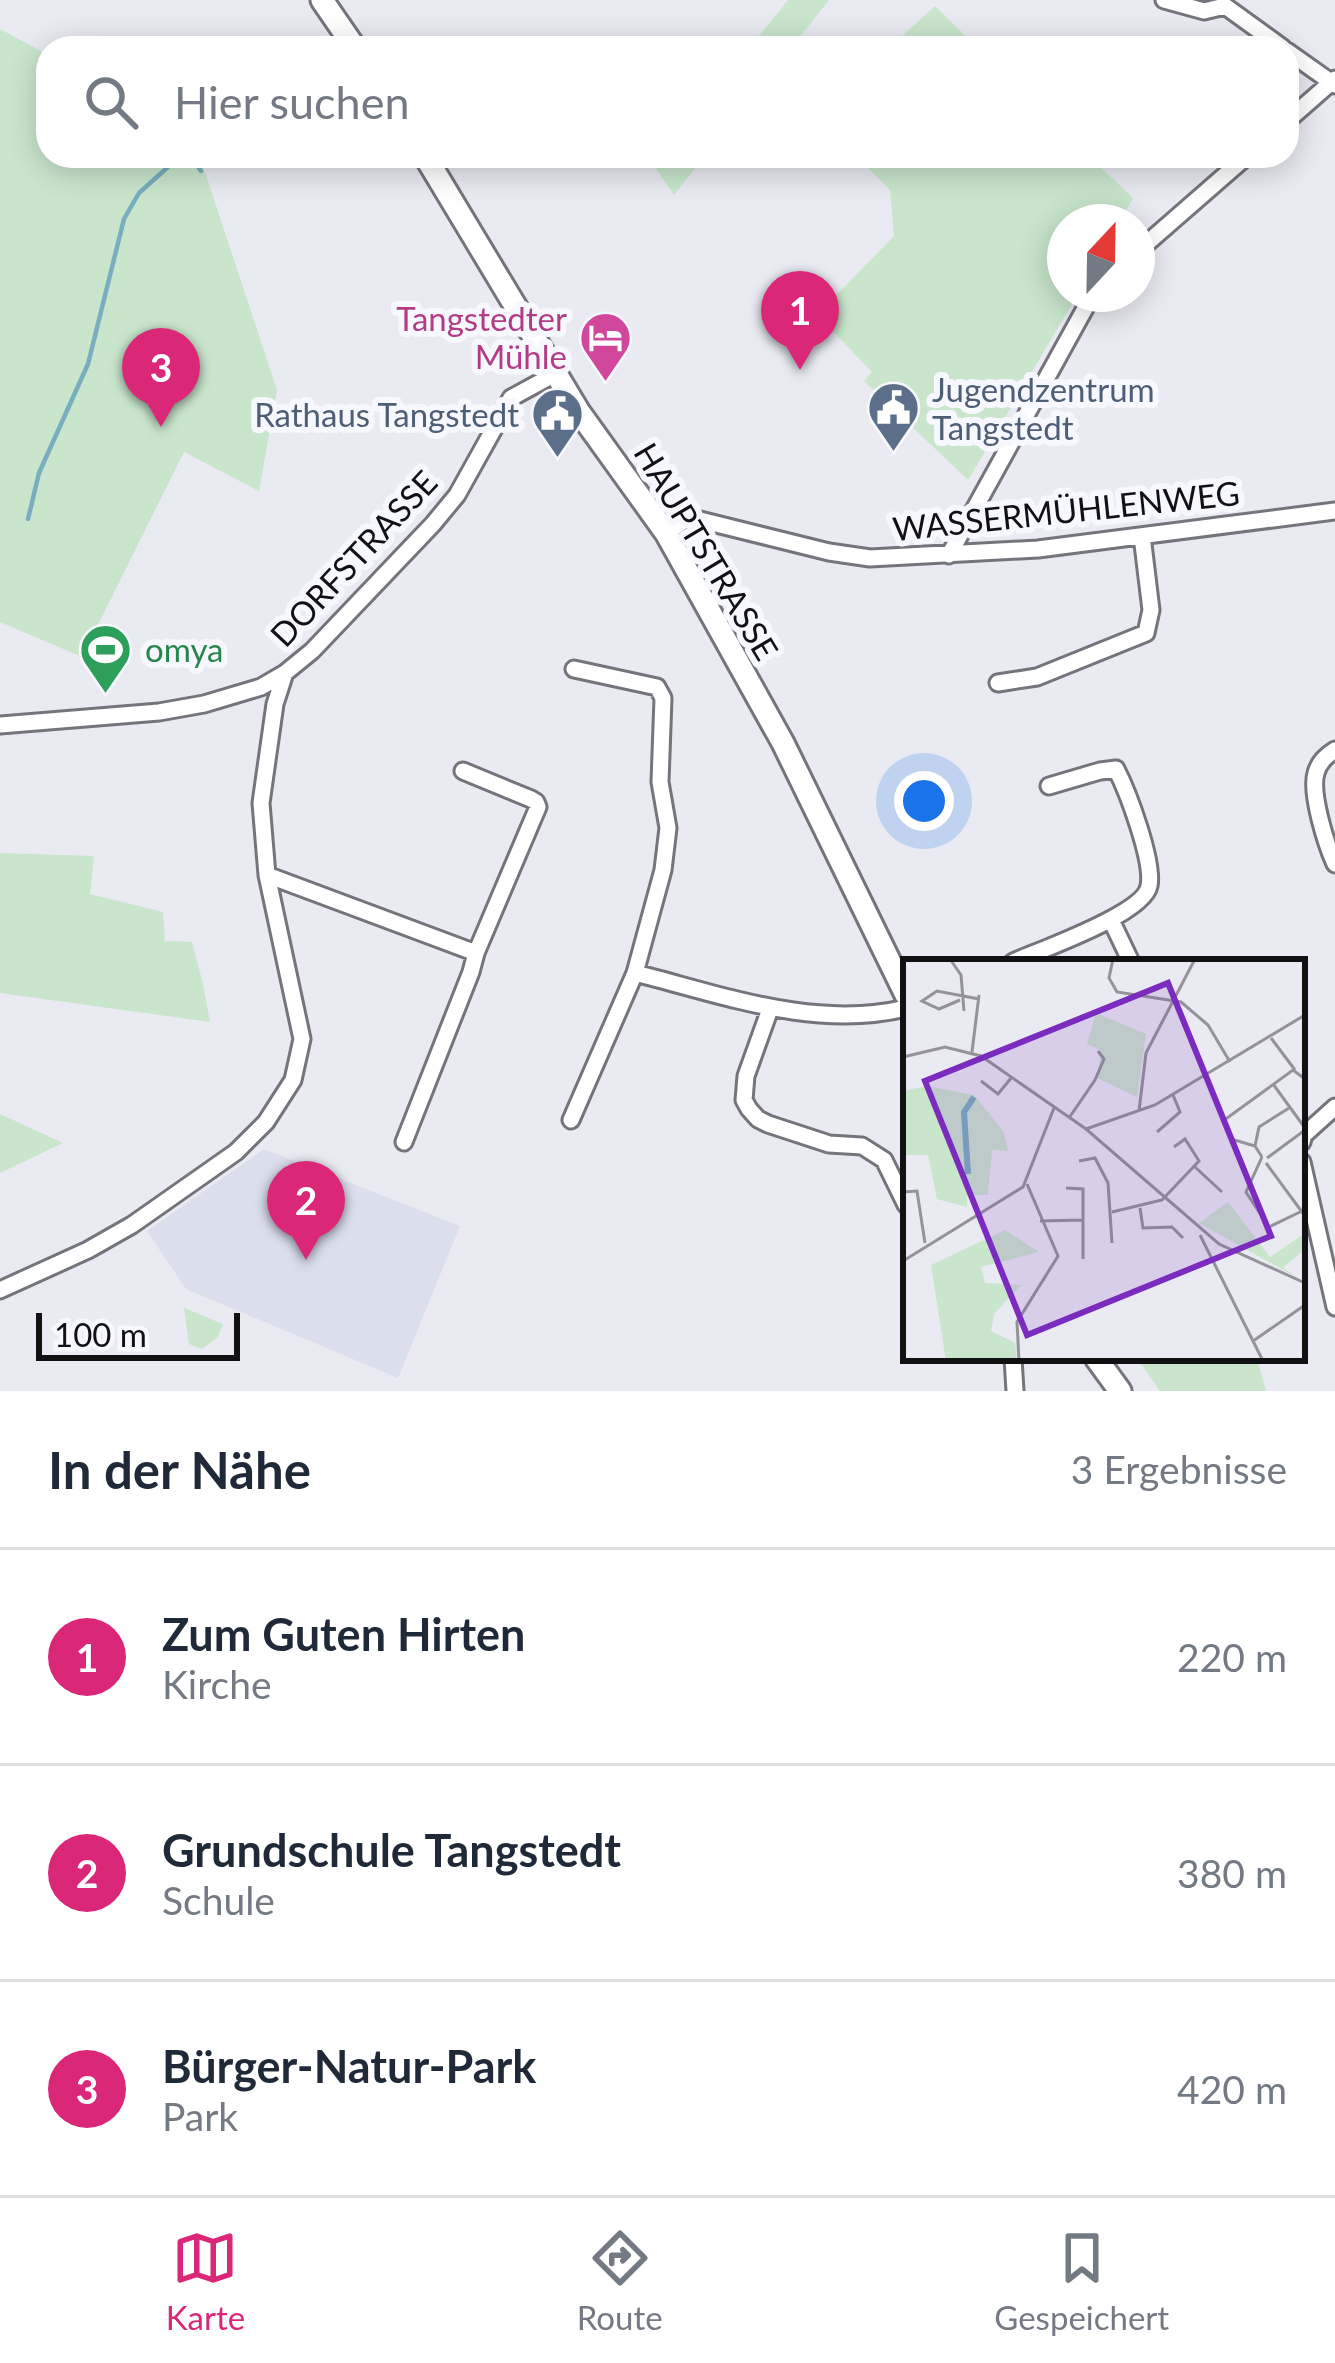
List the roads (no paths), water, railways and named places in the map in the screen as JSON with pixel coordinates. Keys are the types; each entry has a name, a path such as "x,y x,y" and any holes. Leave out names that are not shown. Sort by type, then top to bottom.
{"street":[{"path":"322,0 347,36"},
{"path":"1164,0 1204,11 1228,3 1269,36"},
{"path":"1299,58 1334,82 1299,111"},
{"name":"HAUPTSTRASSE","path":"432,168 555,374 666,533 783,743 903,989"},
{"path":"1155,237 1233,168"},
{"path":"950,555 1083,312"},
{"name":"DORFSTRASSE","path":"0,725 204,704 261,687 285,674 457,495 511,398 555,374"},
{"name":"WASSERMÜHLENWEG","path":"666,533 685,520 696,519 870,558 1039,549 1335,511"},
{"path":"998,683 1037,677 1146,633 1151,610 1142,536"},
{"path":"571,1120 635,973 668,845 661,782 664,698 657,687 574,670"},
{"path":"0,1290 132,1225 236,1152 280,1104 297,1068 302,1039 267,874 261,803 274,704 285,674"},
{"path":"261,687 274,704"},
{"path":"1335,750 1321,761 1314,788 1335,864"},
{"path":"1020,959 1111,920 1140,902 1150,887 1128,791 1116,769 1049,786"},
{"path":"404,1142 538,807 536,802 463,771"},
{"path":"267,874 476,953"},
{"path":"1111,920 1130,959"},
{"path":"635,973 770,1009 852,1016 903,1008"},
{"path":"770,1009 746,1076 744,1100 749,1109 768,1124 829,1144 862,1146 884,1160 903,1199"},
{"path":"1305,1134 1335,1107"},
{"path":"1305,1175 1335,1307"},
{"path":"1013,1361 1015,1391"},
{"path":"1098,1361 1120,1391"}],"waterway":[{"path":"28,519 39,473 88,364 124,219 139,193 167,168"}],"place":[{"name":"Zum Guten Hirten","path":"800,370"},
{"name":"Tangstedter Mühle","path":"606,383"},
{"name":"Bürger-Natur-Park","path":"161,427"},
{"name":"Jugendzentrum Tangstedt","path":"893,454"},
{"name":"Rathaus Tangstedt","path":"558,460"},
{"name":"omya","path":"106,695"},
{"name":"Grundschule Tangstedt","path":"306,1260"}]}
